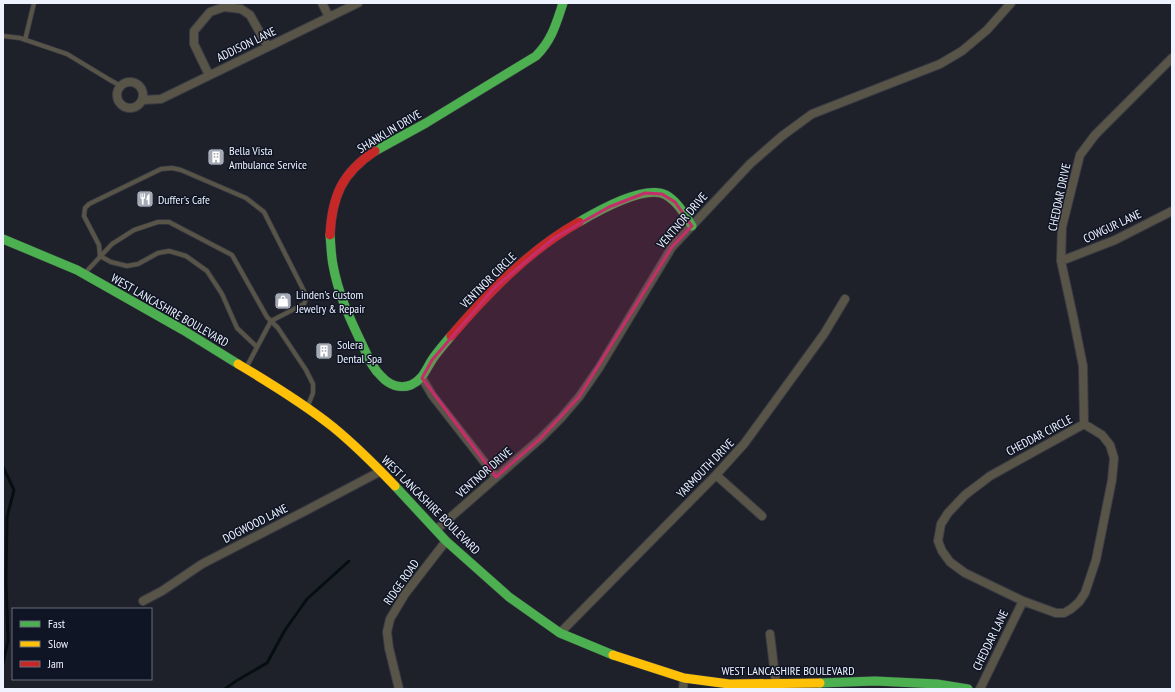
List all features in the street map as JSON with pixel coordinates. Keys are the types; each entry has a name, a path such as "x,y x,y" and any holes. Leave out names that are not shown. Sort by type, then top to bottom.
{"main road":[{"name":"SHANKLIN DRIVE","path":"422,378 413,384 402,387 395,386 386,381 370,362 348,314 335,278 330,233 331,219 337,196 348,175 366,158 536,56 543,49 553,33 563,3"},
{"name":"VENTNOR CIRCLE","path":"422,378 432,360 495,287 536,251 581,222 609,207 645,193 653,192 669,197 675,202 692,226"},
{"name":"WEST LANCASHIRE BOULEVARD","path":"3,239 77,270 182,330 288,394 357,448 446,540 509,597 560,633 619,658 684,678 729,684 937,684 968,689"}],"street":[{"path":"322,3 329,17"},
{"name":"ADDISON LANE","path":"121,86 118,89 117,98 125,108 138,107 143,100 161,99 358,3"},
{"name":"VENTNOR DRIVE","path":"436,530 540,439 561,418 579,397 599,368 672,247 750,164 782,136 812,114 940,64 962,51 987,30 1011,3"},
{"path":"209,75 194,44 194,31 210,12 224,6 241,9 250,15 268,46"},
{"name":"CHEDDAR DRIVE","path":"1084,424 1083,366 1074,316 1061,261 1062,227 1080,155 1095,135 1172,58"},
{"path":"121,86 129,82 137,84 143,91 143,100"},
{"name":"COWGUR LANE","path":"1061,261 1115,240 1172,211"},
{"name":"YARMOUTH DRIVE","path":"560,633 716,475 744,444 824,334 845,299"},
{"path":"422,378 432,395 496,477"},
{"name":"CHEDDAR CIRCLE","path":"1084,424 1102,435 1110,445 1114,458 1112,480 1096,560 1085,593 1072,610 1064,613 1056,613 1023,601 965,572 950,562 942,552 938,541 941,524 948,513 964,495 990,476 1084,424"},
{"name":"DOGWOOD LANE","path":"143,601 162,592 202,564 380,471"},
{"path":"716,475 762,516"},
{"name":"RIDGE ROAD","path":"399,689 389,648 388,632 390,619 405,594 446,540"},
{"name":"CHEDDAR LANE","path":"980,689 1023,601"},
{"path":"770,634 776,684"},
{"path":"683,689 684,678"}],"lane":[{"path":"25,40 34,3"},
{"path":"3,36 20,38 67,54 121,86"},
{"path":"100,256 99,245 84,216 85,208 89,204 161,169 172,168 180,170 246,198 264,212 304,291 306,299 304,304 271,321 246,369"},
{"path":"84,274 112,244 134,230 158,222 169,222 232,255 266,317 278,328 306,370 313,384 313,393 307,408"},
{"path":"100,256 111,262 127,266 138,264 158,253 169,252 186,256 207,271 222,294 237,328 257,347"}],"highlighted area":[{"path":"645,193 662,194 675,202 692,226 672,247 579,397 540,439 496,477 422,378 432,360 495,287 554,238 609,207"}],"waterway":[{"path":"3,467 14,490 7,517 6,581 8,641 3,663"},
{"path":"225,689 267,663 285,630 307,599 349,561"}],"traffic: fast":[{"path":"375,151 426,123 536,56 550,38 563,3"},
{"path":"579,222 622,200 646,193 657,193 666,195 674,201 692,226"},
{"path":"330,235 333,265 344,305 374,369 384,379 391,384 403,387 415,383 419,380 434,357 451,336"},
{"path":"3,239 77,270 183,330 238,364"},
{"path":"395,486 446,541 509,597 560,633 613,655"},
{"path":"820,683 875,681 937,684 968,689"}],"traffic: slow":[{"path":"238,364 322,418 365,455 395,486"},
{"path":"613,655 684,678 729,684 820,683"}],"traffic: jam":[{"path":"330,235 333,209 336,197 341,187 354,168 375,151"},
{"path":"451,336 510,273 543,246 579,222"}],"place":[{"name":"Bella Vista Ambulance Service","path":"216,157"},
{"name":"Duffer's Cafe","path":"145,199"},
{"name":"Linden's Custom Jewelry & Repair","path":"283,301"},
{"name":"Solera Dental Spa","path":"324,351"}]}
